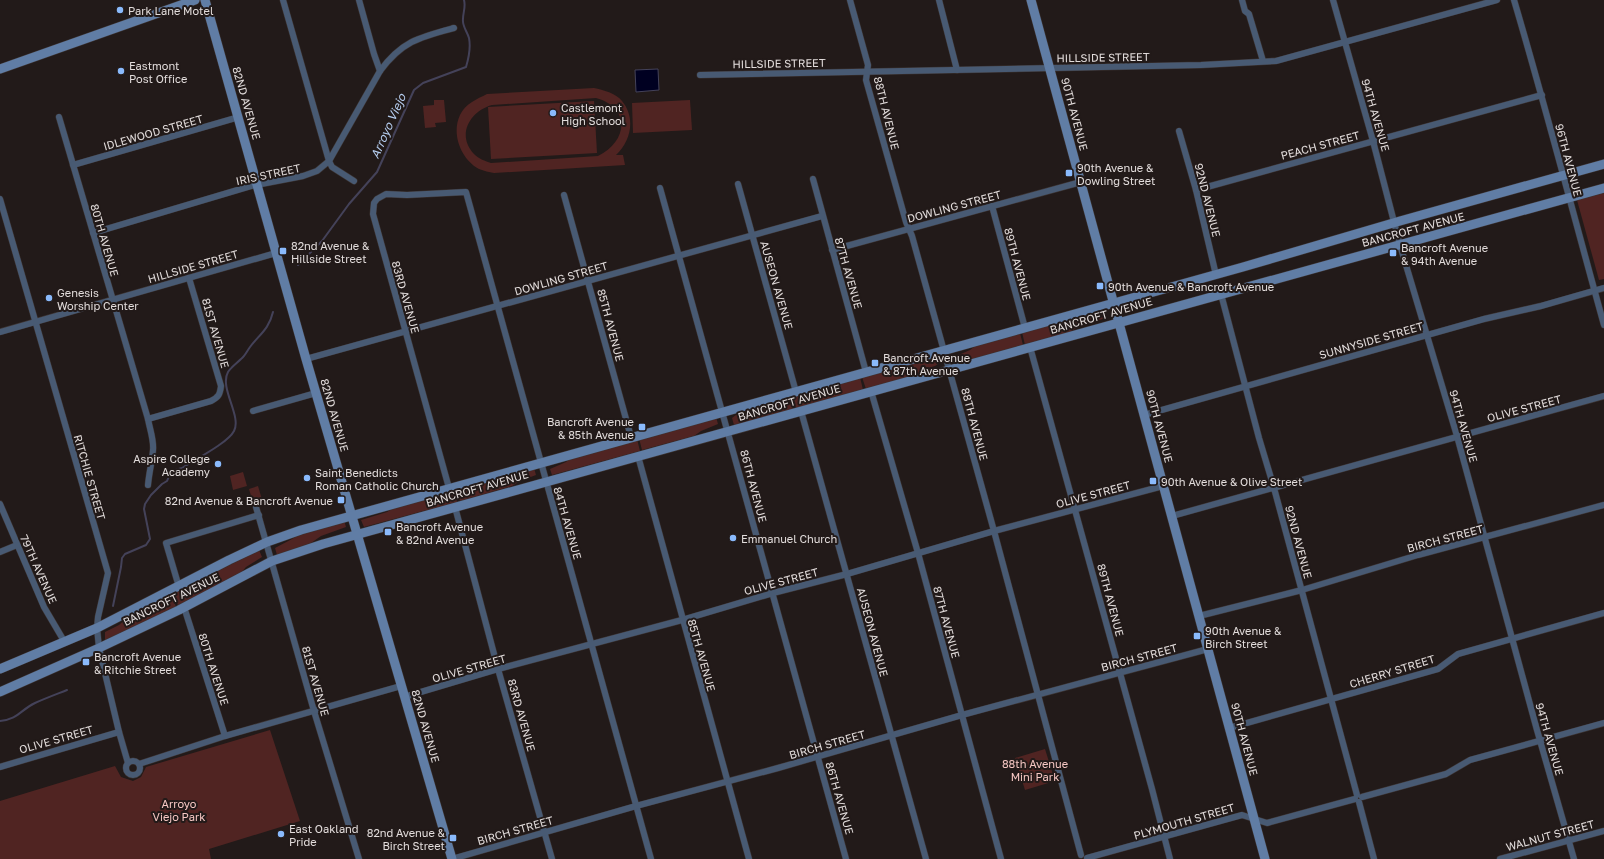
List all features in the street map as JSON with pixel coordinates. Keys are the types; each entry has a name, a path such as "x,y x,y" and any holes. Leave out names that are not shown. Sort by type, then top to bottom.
{"main road":[{"path":"0,69 195,0"},
{"name":"82ND AVENUE","path":"206,0 306,359 452,859"},
{"name":"90TH AVENUE","path":"1031,0 1265,859"},
{"name":"BANCROFT AVENUE","path":"0,669 97,628 229,560 267,542 300,530 1216,275 1604,164"},
{"name":"BANCROFT AVENUE","path":"0,692 184,608 272,561 323,544 1604,188"}],"street":[{"path":"283,0 329,161 332,167 354,181"},
{"path":"359,0 380,71"},
{"name":"88TH AVENUE","path":"850,0 868,65 866,80 944,350 1083,858"},
{"path":"939,0 957,70"},
{"path":"1242,0 1245,11 1249,14 1263,61"},
{"name":"94TH AVENUE","path":"1333,0 1373,141 1400,245 1486,538 1540,741 1574,859"},
{"name":"HILLSIDE STREET","path":"700,75 1201,65 1276,61 1497,0"},
{"name":"96TH AVENUE","path":"1514,0 1542,95 1604,325"},
{"name":"IRIS STREET","path":"93,232 257,185 310,174 329,161 380,71 389,59 399,50 419,38 454,28"},
{"name":"PEACH STREET","path":"1196,190 1542,95"},
{"name":"80TH AVENUE","path":"59,117 148,419 153,450 148,485"},
{"name":"IDLEWOOD STREET","path":"73,165 239,117"},
{"name":"92ND AVENUE","path":"1179,131 1196,190 1216,275"},
{"name":"87TH AVENUE","path":"813,179 866,372"},
{"name":"DOWLING STREET","path":"832,250 1081,182"},
{"name":"AUSEON AVENUE","path":"738,184 796,392"},
{"name":"86TH AVENUE","path":"660,188 729,431 846,859"},
{"name":"84TH AVENUE","path":"466,192 651,859"},
{"name":"83RD AVENUE","path":"449,488 373,214 374,203 377,199 386,194 407,195 466,192"},
{"name":"85TH AVENUE","path":"564,195 631,437"},
{"name":"RITCHIE STREET","path":"0,199 108,573 97,628 99,648 128,763"},
{"name":"89TH AVENUE","path":"992,206 1025,328"},
{"name":"DOWLING STREET","path":"306,359 822,216"},
{"name":"HILLSIDE STREET","path":"0,332 276,253"},
{"name":"81ST AVENUE","path":"148,419 211,401 217,398 220,394 221,386 189,278"},
{"name":"SUNNYSIDE STREET","path":"1144,414 1246,387 1426,335 1604,288"},
{"name":"92ND AVENUE","path":"1221,294 1374,859"},
{"name":"89TH AVENUE","path":"1030,347 1076,509 1170,859"},
{"name":"87TH AVENUE","path":"871,391 918,553 1001,859"},
{"path":"253,411 316,393"},
{"name":"OLIVE STREET","path":"1172,516 1604,396"},
{"name":"AUSEON AVENUE","path":"801,411 926,859"},
{"name":"85TH AVENUE","path":"638,456 749,859"},
{"name":"OLIVE STREET","path":"404,697 498,669 682,620 773,592 847,574 994,531 1163,486"},
{"name":"79TH AVENUE","path":"0,504 44,607 64,641"},
{"name":"BIRCH STREET","path":"1199,616 1302,590 1363,571 1604,505"},
{"name":"81ST AVENUE","path":"256,507 314,711 359,859"},
{"name":"83RD AVENUE","path":"455,507 498,669 552,859"},
{"path":"178,587 166,543 259,515"},
{"path":"0,552 17,545"},
{"name":"80TH AVENUE","path":"184,608 225,736"},
{"name":"CHERRY STREET","path":"1230,728 1438,669 1458,654 1604,613"},
{"name":"BIRCH STREET","path":"452,859 962,715 1208,649"},
{"path":"138,764 225,736 401,686"},
{"name":"PLYMOUTH STREET","path":"1083,858 1242,815 1267,823 1442,775 1454,770 1470,760 1604,723"},
{"name":"OLIVE STREET","path":"0,767 119,732"},
{"path":"134,761 138,764 140,769 133,775 126,771 126,765 128,763 134,761"},
{"name":"WALNUT STREET","path":"1500,859 1604,831"}],"green space":[{"path":"594,88 613,94 622,101 629,115 630,129 628,136 625,143 616,155 623,155 625,165 494,173 479,169 467,159 459,145 457,138 457,122 465,108 472,102 487,94","holes":["596,98 608,103 616,109 620,117 620,134 608,150 598,156 491,163 480,159 474,154 466,139 466,132 472,118 484,108 492,105"]},
{"path":"434,100 444,100 446,122 435,123 436,127 425,128 423,106 434,105"},
{"path":"690,100 692,130 633,133 632,103"},
{"path":"594,101 597,153 491,159 488,107"},
{"path":"1604,193 1604,279 1599,280 1577,200"},
{"path":"1103,310 1106,318 1079,326 1069,333 1025,345 1022,332"},
{"path":"1020,333 1023,345 955,364 954,357 970,350 975,346"},
{"path":"938,356 939,363 935,366 924,369 916,375 866,389 862,377"},
{"path":"860,377 863,390 796,408 792,396"},
{"path":"790,397 793,409 734,425 732,418 736,415 749,412 757,406"},
{"path":"716,417 718,424 701,431 694,436 642,450 639,438"},
{"path":"637,439 640,451 552,475 550,469 566,462 574,456"},
{"path":"534,468 536,475 520,481 512,486 460,501 456,489"},
{"path":"243,472 247,486 233,490 230,476"},
{"path":"258,486 263,503 254,506 249,489"},
{"path":"454,490 457,502 364,527 361,520 387,512 397,506"},
{"path":"344,520 346,527 321,536 311,543 277,555 275,548 303,532"},
{"path":"259,550 262,557 246,567 240,574 178,606 175,593"},
{"path":"173,595 176,608 105,641 105,632 119,625 127,618"},
{"name":"Arroyo Viejo Park","path":"270,730 300,821 209,849 211,859 0,859 0,801 115,766 121,777 133,781 141,777 146,767"},
{"name":"88th Avenue Mini Park","path":"1045,749 1055,781 1025,790 1015,758"}],"water":[{"path":"658,69 659,90 636,92 635,70"}],"waterway":[{"name":"Arroyo Viejo","path":"298,265 322,241 349,204 377,172 414,90 423,83 466,67 470,45 463,22 465,5 464,0"},
{"name":"Arroyo Viejo","path":"113,606 122,558 125,554 146,545 150,539 144,509 145,504 151,495 167,481 172,472 182,468 218,446 231,436 234,431 236,425 235,418 226,386 228,372 244,356 264,331 273,312"},
{"name":"Arroyo Viejo","path":"0,721 11,718 35,703 67,690"}],"place":[{"name":"Park Lane Motel","path":"120,10"},
{"name":"Eastmont Post Office","path":"121,71"},
{"name":"Castlemont High School","path":"553,113"},
{"name":"90th Avenue & Dowling Street","path":"1069,173"},
{"name":"82nd Avenue & Hillside Street","path":"283,251"},
{"name":"Bancroft Avenue & 94th Avenue","path":"1393,253"},
{"name":"90th Avenue & Bancroft Avenue","path":"1100,286"},
{"name":"Genesis Worship Center","path":"49,298"},
{"name":"Bancroft Avenue & 87th Avenue","path":"875,363"},
{"name":"Bancroft Avenue & 85th Avenue","path":"642,427"},
{"name":"Aspire College Academy","path":"218,464"},
{"name":"Saint Benedicts Roman Catholic Church","path":"307,478"},
{"name":"90th Avenue & Olive Street","path":"1153,481"},
{"name":"82nd Avenue & Bancroft Avenue","path":"341,500"},
{"name":"Bancroft Avenue & 82nd Avenue","path":"388,532"},
{"name":"Emmanuel Church","path":"733,538"},
{"name":"90th Avenue & Birch Street","path":"1197,636"},
{"name":"Bancroft Avenue & Ritchie Street","path":"86,662"},
{"name":"East Oakland Pride","path":"281,834"},
{"name":"82nd Avenue & Birch Street","path":"453,838"}]}
